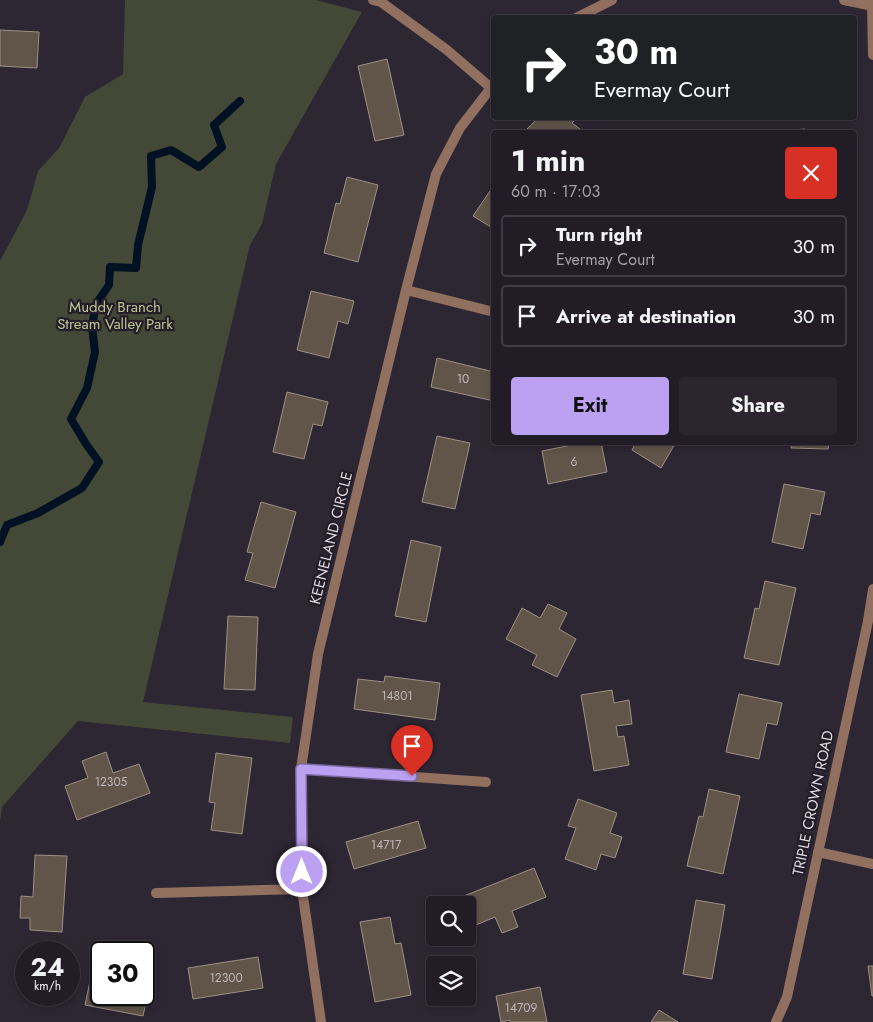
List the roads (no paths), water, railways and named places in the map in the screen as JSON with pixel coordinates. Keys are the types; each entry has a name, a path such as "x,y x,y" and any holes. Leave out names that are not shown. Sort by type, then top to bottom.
{"street":[{"path":"373,0 381,2 447,50 491,85"},
{"path":"582,15 612,0"},
{"path":"844,0 873,4 873,56"},
{"name":"KEENELAND CIRCLE","path":"321,1022 302,889 301,769 318,654 436,174 460,128 491,87"},
{"path":"406,290 491,311"},
{"name":"TRIPLE CROWN ROAD","path":"776,1022 787,997 868,621 873,589"},
{"path":"301,769 486,782"},
{"path":"818,852 873,864"},
{"path":"156,893 302,889"}],"waterway":[{"path":"0,542 7,525 38,513 82,488 99,462 71,419 87,388 95,352 92,326 96,304 109,285 110,267 136,268 138,245 152,187 151,156 171,150 199,167 222,147 214,125 240,101"}],"park label":[{"name":"Muddy Branch Stream Valley Park","path":"115,316"}]}
